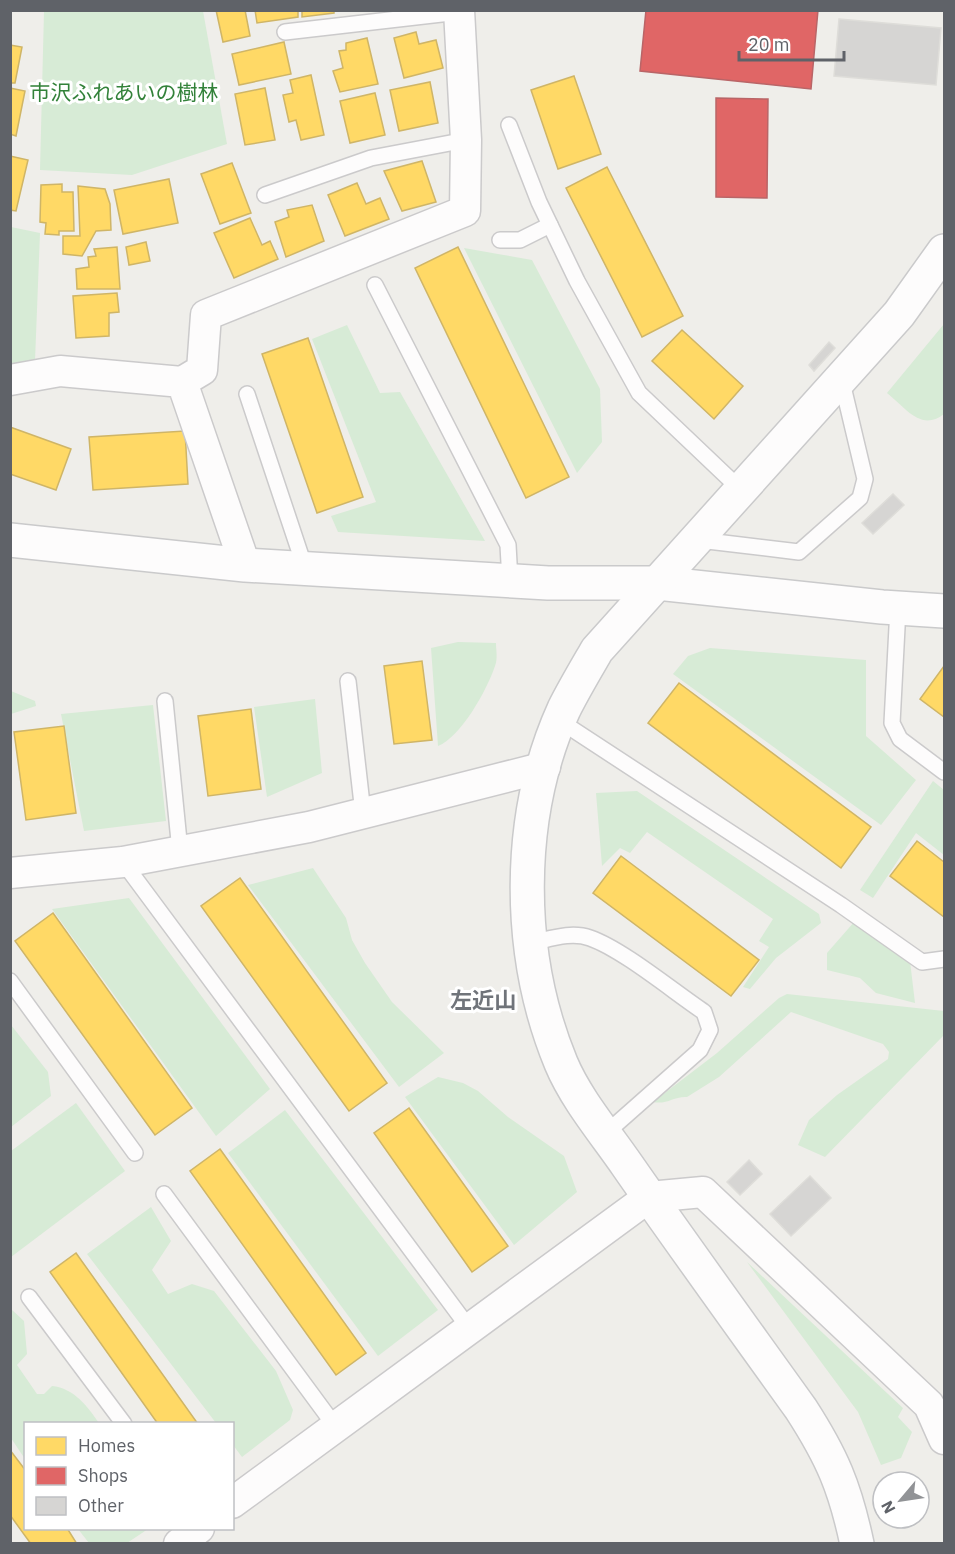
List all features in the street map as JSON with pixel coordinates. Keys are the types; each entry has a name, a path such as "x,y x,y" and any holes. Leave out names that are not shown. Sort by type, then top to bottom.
{"street":[{"path":"10,380 60,371 182,382 202,370 206,315 465,211 466,140 459,11"},
{"path":"857,1544 848,1501 829,1453 801,1409 605,1134 561,1064 541,1002 531,944 527,885 532,823 545,767 560,721 597,650 899,314 945,251"},
{"path":"182,382 245,565"},
{"path":"10,540 245,565 510,581 657,583 945,611"},
{"path":"10,873 123,862 309,827 545,767"},
{"path":"234,1502 649,1197 703,1192 937,1404 945,1439"},
{"path":"179,1544 196,1530"}],"lane":[{"path":"285,32 459,11"},
{"path":"509,125 550,225 577,280 639,393 740,489"},
{"path":"265,195 371,158 466,140"},
{"path":"500,240 520,240 550,225"},
{"path":"375,285 508,545 510,581"},
{"path":"696,539 799,552 860,498 865,479 841,378"},
{"path":"247,394 305,568"},
{"path":"898,608 892,723 900,739 945,772"},
{"path":"348,681 363,813"},
{"path":"165,700 180,851"},
{"path":"560,721 841,905 922,962 945,959"},
{"path":"123,862 469,1328"},
{"path":"531,944 563,935 589,938 612,949 704,1012 710,1030 700,1050 605,1134"},
{"path":"10,981 135,1153"},
{"path":"164,1194 335,1426"},
{"path":"29,1297 123,1422"}],"green space":[{"name":"市沢ふれあいの樹林","path":"44,11 203,11 227,144 132,175 40,170"},
{"path":"11,227 40,233 35,361 11,366"},
{"path":"464,248 532,260 600,389 602,442 577,473"},
{"path":"944,324 944,414 936,419 921,419 907,411 887,393"},
{"path":"347,325 380,393 400,392 485,541 338,532 331,516 376,502 312,339"},
{"path":"458,642 496,643 496,663 472,712 447,741 438,746 431,648"},
{"path":"710,648 866,660 866,736 916,780 881,825 673,674 688,656"},
{"path":"11,691 35,701 36,706 11,714"},
{"path":"315,699 322,773 267,797 254,707"},
{"path":"153,705 166,821 84,831 61,714"},
{"path":"933,781 944,790 944,855 916,833 873,898 860,890"},
{"path":"637,791 819,914 821,923 776,958 750,989 743,987 769,947 759,941 773,919 647,832 630,853 620,848 602,866 596,793"},
{"path":"313,868 346,918 352,940 365,963 392,1002 444,1053 399,1087 248,885"},
{"path":"129,898 270,1089 216,1136 52,909"},
{"path":"855,921 910,961 915,1003 876,993 860,978 827,970 827,953"},
{"path":"787,994 944,1011 944,1035 825,1157 798,1145 809,1120 837,1095 888,1059 889,1052 883,1044 791,1012 719,1077 687,1097 653,1102 717,1053 779,998"},
{"path":"11,1025 48,1072 51,1096 11,1127"},
{"path":"438,1077 463,1083 478,1091 508,1117 564,1156 577,1192 514,1245 405,1097"},
{"path":"76,1103 125,1171 11,1257 11,1151"},
{"path":"285,1110 438,1310 378,1356 228,1153"},
{"path":"151,1207 171,1241 152,1270 168,1294 192,1284 214,1291 276,1371 293,1410 290,1420 242,1457 234,1446 234,1422 215,1422 87,1254"},
{"path":"747,1262 903,1408 898,1417 912,1432 901,1458 881,1465 858,1412"},
{"path":"11,1309 24,1321 27,1354 17,1365 37,1394 44,1394 52,1386 67,1390 85,1405 98,1422 24,1422 24,1458 11,1438"},
{"path":"79,1530 146,1530 127,1543 89,1543"}],"building: Homes":[{"path":"216,10 245,10 250,36 223,42"},
{"path":"255,10 298,10 298,17 257,23"},
{"path":"302,10 334,10 334,13 302,17"},
{"path":"416,32 419,44 436,40 443,68 404,78 394,38"},
{"path":"367,38 378,84 340,92 333,71 343,68 339,51 346,50 346,43"},
{"path":"284,42 291,74 239,85 232,54"},
{"path":"10,45 22,47 15,83 10,83"},
{"path":"311,75 324,135 301,140 296,120 289,122 283,95 293,93 290,80"},
{"path":"574,76 601,154 558,169 531,90"},
{"path":"430,82 438,123 399,131 390,90"},
{"path":"10,88 25,91 16,136 10,134"},
{"path":"265,88 275,140 245,145 235,94"},
{"path":"375,93 385,135 350,143 340,101"},
{"path":"10,156 28,160 16,211 10,210"},
{"path":"422,161 436,202 402,211 384,171"},
{"path":"232,163 251,213 220,224 201,174"},
{"path":"607,167 683,316 642,337 566,188"},
{"path":"169,179 178,223 123,234 114,190"},
{"path":"357,183 366,204 380,198 389,219 345,236 328,195"},
{"path":"62,184 62,192 73,192 74,231 59,231 59,235 45,234 46,223 40,222 41,185"},
{"path":"78,186 105,189 110,204 111,230 96,231 82,256 63,254 63,236 80,236"},
{"path":"312,205 324,241 286,257 275,222 289,217 287,210"},
{"path":"250,218 262,245 270,241 278,259 234,278 214,233"},
{"path":"146,242 150,261 129,265 126,247"},
{"path":"117,247 120,289 77,289 76,269 89,267 88,257 96,256 94,249"},
{"path":"458,247 569,477 526,498 415,268"},
{"path":"117,293 119,312 109,313 109,336 76,338 73,296"},
{"path":"682,330 743,386 714,419 652,361"},
{"path":"308,338 363,497 317,513 262,354"},
{"path":"10,427 71,449 56,490 10,474"},
{"path":"185,431 188,484 93,490 89,437"},
{"path":"422,661 432,740 394,744 384,666"},
{"path":"944,666 944,717 920,699"},
{"path":"679,683 871,827 841,868 648,723"},
{"path":"251,709 261,789 208,796 198,716"},
{"path":"64,726 76,813 26,820 14,732"},
{"path":"917,841 944,862 944,917 890,876"},
{"path":"621,856 759,960 731,996 593,893"},
{"path":"240,878 387,1083 349,1111 201,906"},
{"path":"53,913 192,1108 155,1135 15,941"},
{"path":"409,1108 508,1246 472,1272 374,1133"},
{"path":"220,1149 366,1353 336,1375 190,1171"},
{"path":"76,1253 197,1422 157,1422 50,1272"},
{"path":"10,1450 24,1468 24,1530 68,1530 77,1544 31,1544 10,1515"}],"building: Shops":[{"path":"646,10 818,10 811,89 640,71"},
{"path":"716,98 768,99 767,198 716,197"}],"building: Other":[{"path":"839,19 941,28 936,85 834,76"},
{"path":"829,342 835,348 814,371 809,365"},
{"path":"893,494 904,505 873,534 862,523"},
{"path":"749,1160 762,1174 740,1195 727,1182"},
{"path":"810,1176 831,1198 791,1236 770,1214"}],"district":[{"name":"左近山","path":"483,999"}]}
